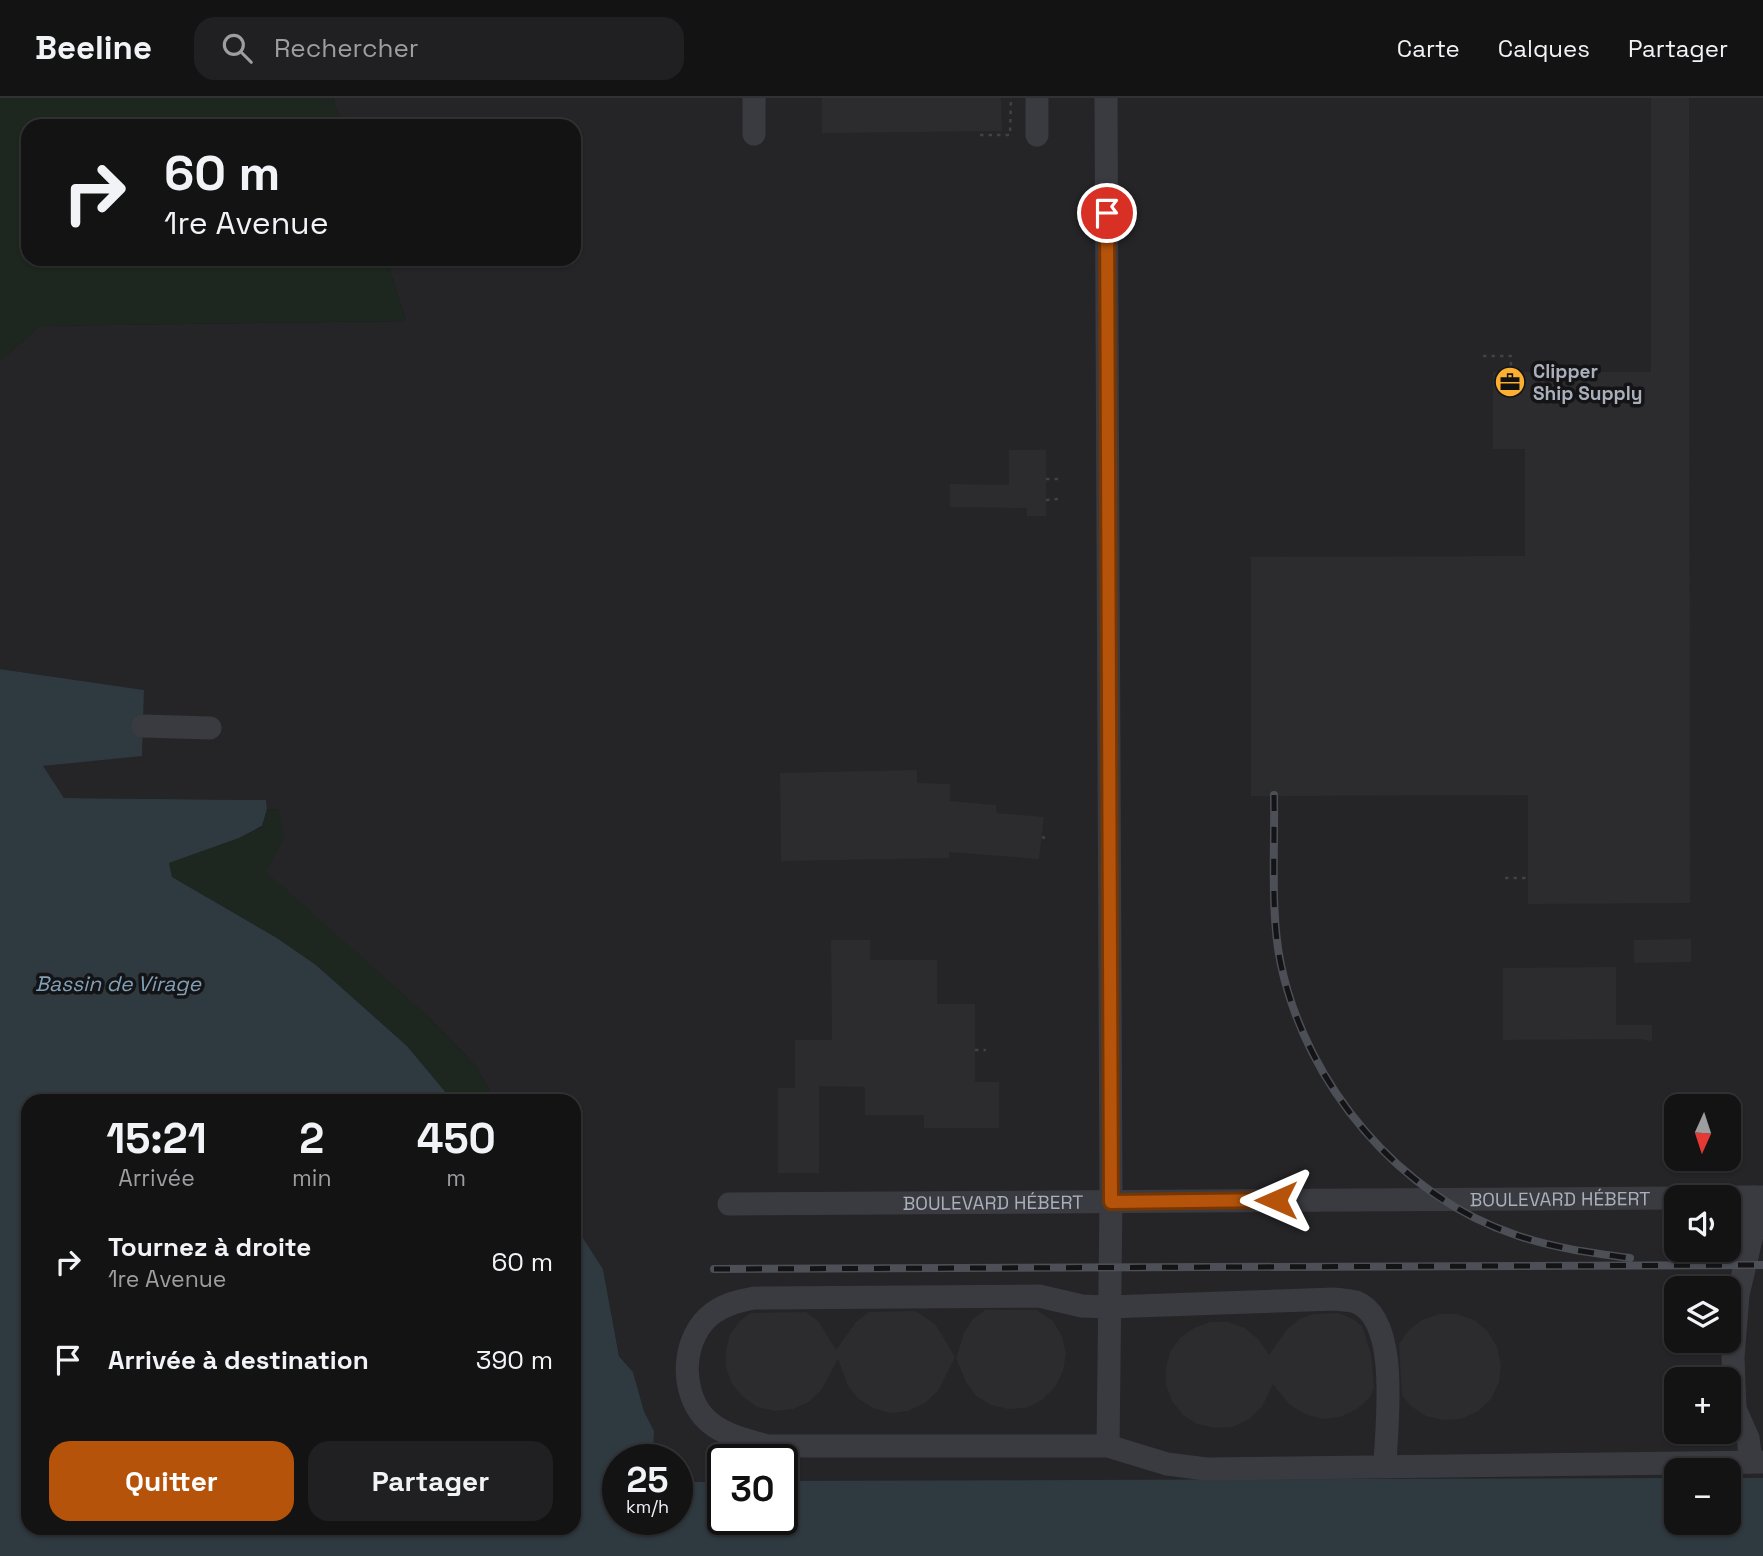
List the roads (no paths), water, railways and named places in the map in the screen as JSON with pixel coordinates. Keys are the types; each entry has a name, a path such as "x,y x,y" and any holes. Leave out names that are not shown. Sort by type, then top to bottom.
{"street":[{"path":"754,98 754,134"},
{"path":"1037,98 1037,135"},
{"path":"1106,98 1111,1202 1108,1446"},
{"path":"143,726 210,728"},
{"path":"1385,1465 1388,1360 1380,1328 1367,1310 1356,1302 1335,1299 1108,1307 1082,1306 1039,1296 754,1297 730,1303 710,1315 696,1333 689,1355 687,1374 691,1394 705,1417 731,1435 768,1446 1108,1446 1167,1464 1206,1469 1757,1462 1735,1409 1732,1357 1738,1295 1758,1197"},
{"name":"BOULEVARD HÉBERT","path":"729,1203 1664,1198"}],"water":[{"name":"Bassin de Virage","path":"0,669 144,690 142,756 43,766 64,798 266,800 267,809 262,826 239,838 169,863 172,877 277,938 316,965 407,1046 447,1094 21,1094 21,1535 581,1535 581,1235 603,1269 619,1356 633,1372 644,1411 654,1431 654,1444 602,1444 602,1535 693,1535 693,1482 707,1482 707,1535 798,1535 798,1481 1664,1478 1664,1535 1741,1535 1741,1478 1763,1478 1763,1556 0,1556"}],"railway":[{"path":"1274,795 1274,903 1281,965 1294,1009 1312,1052 1336,1093 1364,1130 1397,1164 1434,1193 1473,1217 1516,1235 1544,1243 1630,1258"},
{"path":"714,1269 1763,1265"}],"place":[{"name":"Clipper Ship Supply","path":"1510,382"}]}
